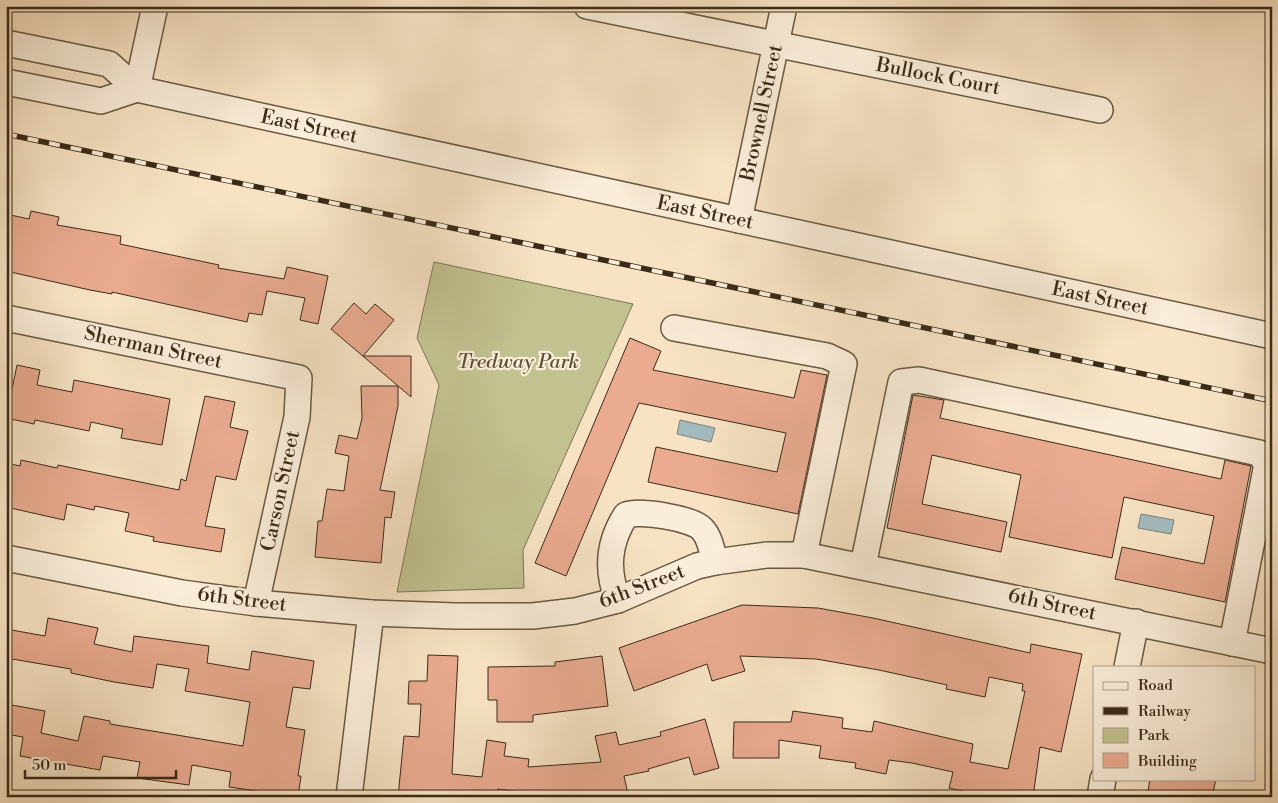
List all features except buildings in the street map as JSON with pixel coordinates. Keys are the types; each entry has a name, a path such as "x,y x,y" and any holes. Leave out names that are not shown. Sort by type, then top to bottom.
{"street":[{"path":"6,82 102,101 137,89 155,6"},
{"name":"Bullock Court","path":"587,6 1100,110"},
{"name":"Brownell Street","path":"740,220 784,6"},
{"name":"East Street","path":"6,43 109,64 137,89 1272,336"},
{"name":"Sherman Street","path":"6,318 299,378"},
{"path":"674,328 827,356 844,364 804,555"},
{"name":"Carson Street","path":"256,603 297,417 299,378"},
{"path":"864,566 901,382 919,380 1259,453 1268,464 1232,643"},
{"path":"618,600 611,581 611,554 619,526 626,515 633,512 642,512 700,527 707,535 715,562"},
{"name":"6th Street","path":"6,558 182,593 256,603 371,613 534,616 575,611 618,600 697,566 767,555 804,555 1272,651"},
{"path":"349,797 371,613"},
{"path":"1127,666 1136,622"},
{"path":"1100,797 1104,780"}],"green space":[{"name":"Tredway Park","path":"434,262 633,304 523,550 524,588 397,592 439,385 417,338"}],"water":[{"path":"680,420 715,428 711,442 677,434"},
{"path":"1141,514 1174,520 1171,534 1138,528"}],"railway":[{"path":"6,134 1272,401"}]}
